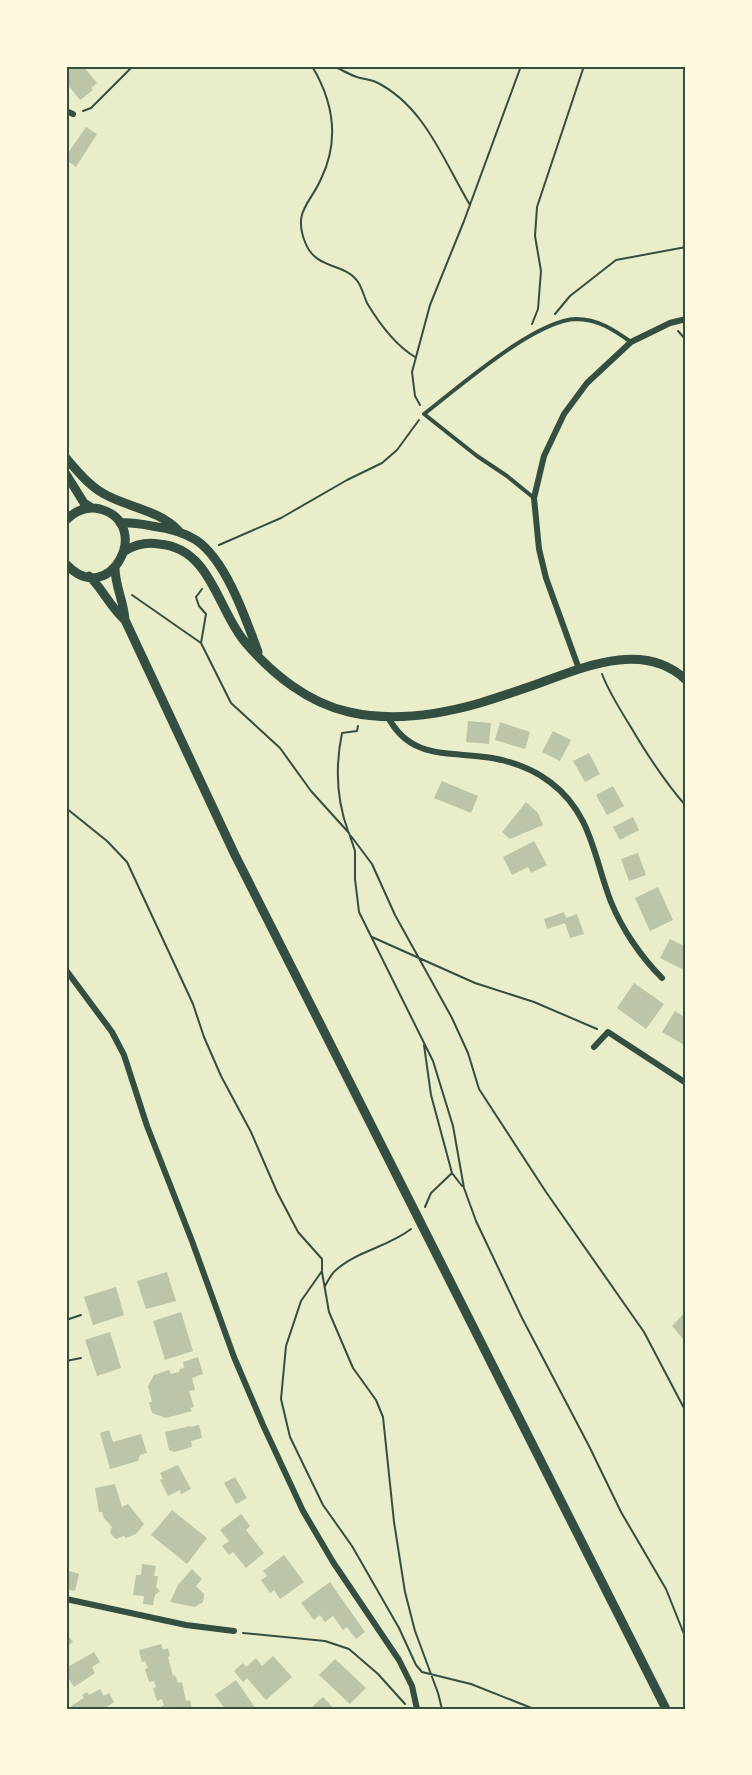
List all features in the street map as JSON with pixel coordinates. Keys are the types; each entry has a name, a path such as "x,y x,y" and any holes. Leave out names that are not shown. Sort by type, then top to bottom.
{"main road":[{"path":"66,458 91,485 105,495 160,516 180,532 197,541 211,554 225,577 260,657"},
{"path":"66,474 84,503 92,508 108,512 120,523 124,532 125,551 115,568 103,576 89,576 74,571 66,564"},
{"path":"66,520 78,511 92,508"},
{"path":"66,514 66,520"},
{"path":"120,523 162,527 180,532"},
{"path":"125,551 142,543 170,545 189,554 213,584 235,628 245,642 283,680 321,702 355,714 388,717 436,713 477,703 598,663 635,658 669,668 686,680"},
{"path":"115,568 125,610 125,620"},
{"path":"89,576 116,612 125,620 209,803 666,1709"}],"street":[{"path":"66,111 73,114"},
{"path":"579,669 539,549 534,498 544,456 564,414 587,383 631,342 670,323 686,319"},
{"path":"388,717 399,735 416,746 454,755 510,762 532,769 553,784 567,798 592,840 612,903 626,930 650,966 662,978"},
{"path":"66,970 112,1032 124,1055 147,1126 234,1357 303,1511 333,1562 399,1660 416,1698 417,1709"},
{"path":"594,1047 608,1032 686,1083"},
{"path":"66,1599 186,1625 234,1631"}],"lane":[{"path":"534,498 424,414 543,327 575,319 598,322 631,342"}],"path":[{"path":"73,114 91,108 133,66"},
{"path":"312,66 319,78 333,120 333,147 321,180 302,209 300,218 305,243 314,256 327,265 353,276 378,319 403,349 416,357"},
{"path":"333,66 375,81 411,110 432,137 470,205"},
{"path":"216,546 281,518 347,480 382,463 397,450 424,414 415,396 412,372 430,305 522,66"},
{"path":"525,338 538,309 541,271 535,236 537,207 584,66"},
{"path":"543,327 570,296 616,260 686,247"},
{"path":"206,614 199,606 196,597 200,591 213,584"},
{"path":"131,594 201,643 231,703 280,748 311,792 349,833 372,864 395,915 452,1018 468,1053 479,1089 546,1191 644,1332 686,1412"},
{"path":"201,643 208,606"},
{"path":"598,663 607,687 639,740 686,806"},
{"path":"358,726 357,731 342,733 337,758 337,784 343,817 355,851 359,912 433,1061 453,1126 464,1188 476,1221 522,1318 621,1512 666,1588 686,1639"},
{"path":"66,808 107,841 126,862 194,1004 204,1037 221,1076 251,1132 269,1175 298,1232 322,1258 329,1312 353,1368 376,1400 383,1417 394,1522 405,1592 442,1709"},
{"path":"370,936 475,983 534,1002 608,1032"},
{"path":"423,1041 431,1095 452,1173 464,1188"},
{"path":"324,1287 335,1271 345,1264 386,1245 403,1235 419,1221 431,1193 452,1173"},
{"path":"322,1271 301,1301 286,1346 281,1400 290,1437 323,1504 357,1556 399,1628 416,1665 422,1672 471,1684 534,1709"},
{"path":"66,1320 81,1315"},
{"path":"66,1361 81,1358"},
{"path":"249,1634 325,1641 349,1649 378,1674 403,1702"}],"building":[{"path":"70,66 83,66 97,83 91,88 93,90 80,100 68,85 66,86 66,69"},
{"path":"86,127 97,134 76,167 66,160 66,156"},
{"path":"468,721 491,723 489,744 466,742"},
{"path":"500,722 530,732 525,749 495,740"},
{"path":"553,731 571,740 560,761 542,752"},
{"path":"589,753 600,774 585,782 573,761"},
{"path":"442,781 478,796 471,813 434,798"},
{"path":"613,786 624,806 607,815 596,795"},
{"path":"526,802 538,813 543,825 510,839 502,832"},
{"path":"633,817 639,830 620,840 613,827"},
{"path":"534,841 547,865 531,873 528,867 512,875 503,857"},
{"path":"638,853 646,875 629,881 621,859"},
{"path":"658,887 673,920 650,931 635,898"},
{"path":"564,912 566,918 577,914 584,934 570,938 565,923 547,929 544,919"},
{"path":"670,939 686,947 686,971 660,958"},
{"path":"634,983 664,1004 646,1029 617,1008"},
{"path":"675,1011 686,1018 686,1046 662,1032"},
{"path":"167,1272 176,1301 146,1309 137,1281"},
{"path":"116,1287 124,1315 93,1325 84,1297"},
{"path":"686,1311 686,1343 672,1326"},
{"path":"181,1312 193,1351 165,1360 153,1321"},
{"path":"110,1332 121,1368 97,1376 85,1340"},
{"path":"198,1357 203,1374 192,1378 195,1390 189,1391 194,1407 190,1408 192,1411 166,1418 152,1413 148,1386 154,1375 169,1370 171,1374 179,1372 184,1368 183,1362"},
{"path":"199,1425 202,1438 191,1441 192,1447 174,1452 169,1450 165,1432"},
{"path":"109,1430 113,1442 141,1434 147,1453 140,1455 138,1461 110,1469 100,1433"},
{"path":"178,1465 191,1489 181,1494 180,1490 168,1496 160,1480 163,1479 160,1473"},
{"path":"235,1477 247,1498 236,1504 224,1483"},
{"path":"115,1484 122,1507 128,1504 144,1524 136,1534 126,1538 124,1536 116,1539 110,1533 112,1527 102,1512 99,1512 95,1488"},
{"path":"172,1510 207,1538 187,1564 151,1535"},
{"path":"241,1514 250,1526 246,1530 264,1553 246,1568 233,1552 229,1555 222,1546 229,1541 220,1530"},
{"path":"284,1555 304,1582 280,1599 274,1590 270,1593 261,1580 267,1576 263,1571"},
{"path":"142,1564 156,1566 154,1576 158,1576 156,1587 160,1591 155,1595 153,1605 143,1604 144,1596 133,1595 136,1575 141,1575"},
{"path":"192,1569 202,1579 196,1586 204,1594 203,1602 195,1607 170,1602 178,1585"},
{"path":"66,1570 79,1574 75,1591 66,1589"},
{"path":"330,1582 365,1632 356,1639 347,1627 343,1630 333,1616 325,1622 320,1615 314,1620 301,1603"},
{"path":"66,1633 73,1642 66,1647"},
{"path":"161,1644 163,1650 168,1648 173,1676 175,1675 178,1683 182,1682 186,1701 190,1700 192,1709 162,1709 161,1706 164,1706 162,1699 157,1701 153,1688 156,1687 154,1681 149,1682 145,1669 148,1668 145,1661 142,1662 139,1650"},
{"path":"94,1652 100,1662 92,1667 95,1673 74,1687 66,1674 66,1668"},
{"path":"273,1656 292,1677 266,1700 247,1678 243,1682 234,1671 243,1663 246,1667 256,1658 262,1666"},
{"path":"335,1659 366,1688 350,1704 319,1675"},
{"path":"236,1680 256,1709 225,1709 215,1695"},
{"path":"100,1689 104,1696 109,1693 114,1702 104,1709 72,1709 71,1706 84,1698 82,1695 87,1692 89,1695"},
{"path":"323,1697 334,1709 310,1709"}]}
